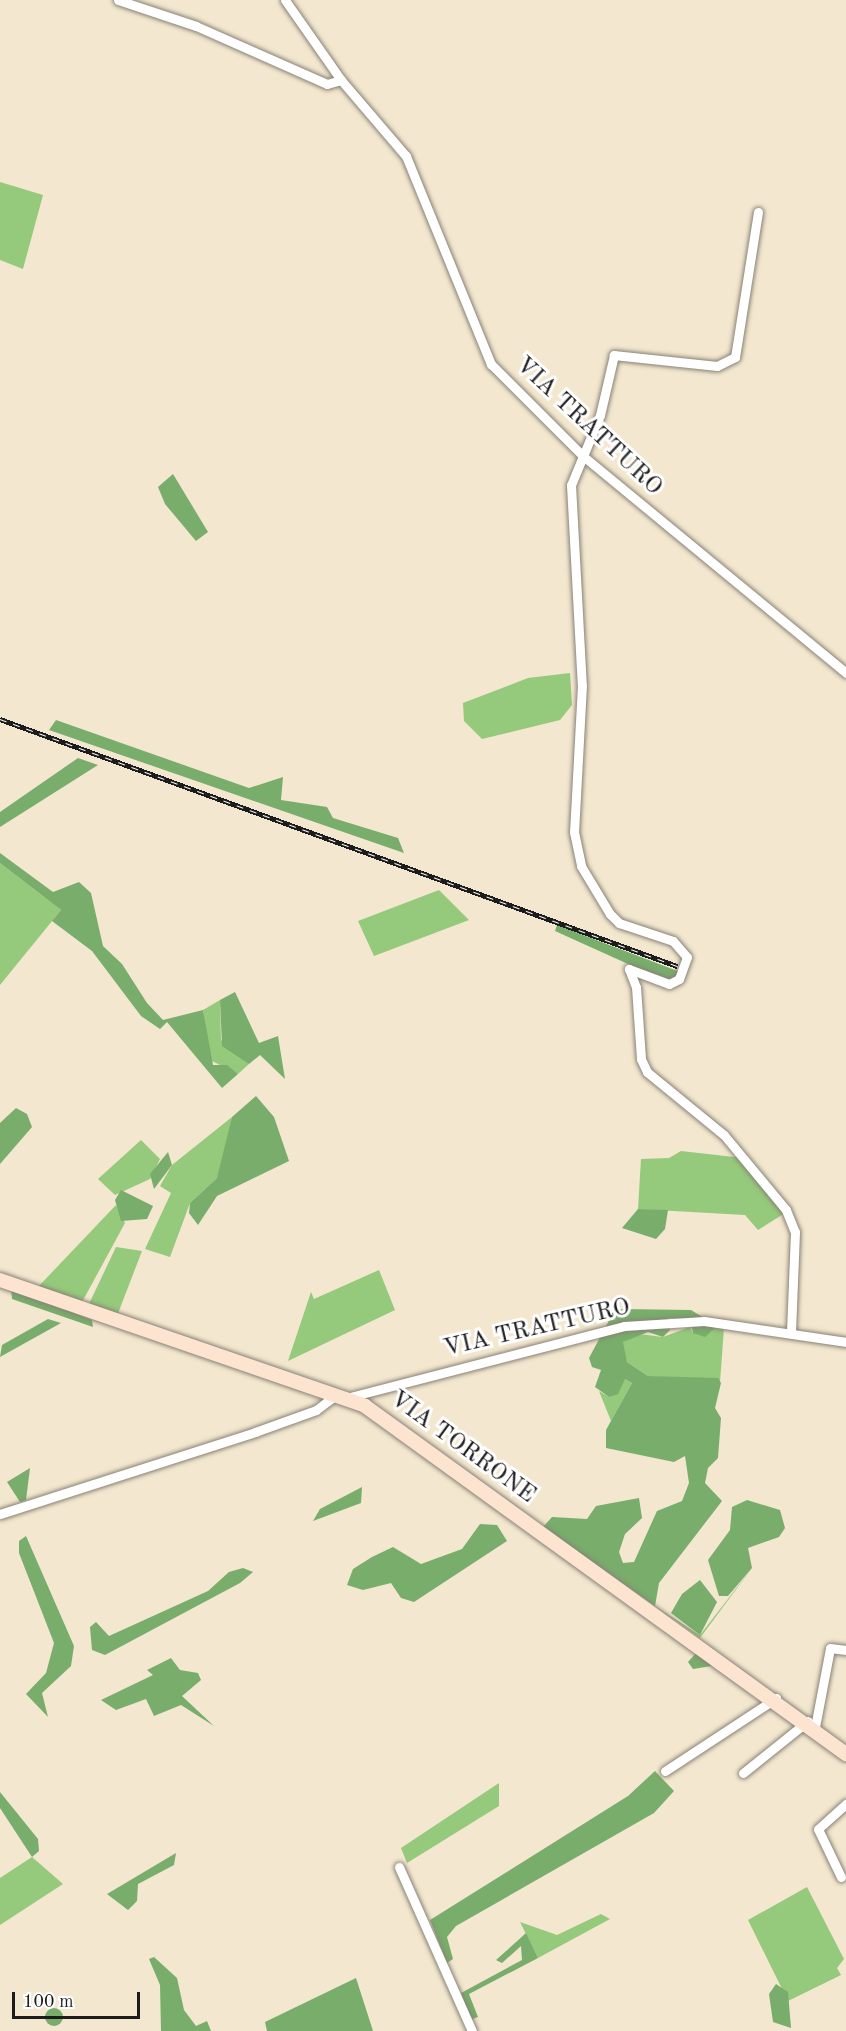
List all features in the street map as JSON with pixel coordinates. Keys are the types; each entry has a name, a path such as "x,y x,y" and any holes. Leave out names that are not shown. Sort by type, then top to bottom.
{"main road":[{"name":"VIA TORRONE","path":"0,1280 341,1397 380,1415 776,1698 846,1754"}],"street":[{"path":"118,0 196,26 327,84 341,80"},
{"name":"VIA TRATTURO","path":"285,0 341,80 406,156 491,364 584,456 846,673"},
{"path":"758,212 735,357 717,366 614,355 584,456 571,485 569,523 581,662 574,832 581,866 619,923 673,941 687,957 679,979 669,984 629,969 636,987 641,1059 647,1072 723,1135 786,1210 795,1232 791,1332"},
{"name":"VIA TRATTURO","path":"0,1514 265,1429 316,1410 341,1397 624,1326 704,1321 791,1332 846,1342"},
{"path":"743,1773 811,1724 830,1648 846,1650"},
{"path":"665,1772 776,1698"},
{"path":"841,1877 818,1830 846,1804"},
{"path":"399,1867 472,2031"}],"green space":[{"path":"0,182 43,195 23,269 0,260"},
{"path":"173,474 208,532 196,541 165,504 158,487"},
{"path":"570,673 572,705 560,720 482,739 464,721 463,703 528,678"},
{"path":"56,720 249,788 283,777 281,800 327,807 333,818 398,838 404,853 49,730"},
{"path":"78,758 98,765 0,827 0,812"},
{"path":"0,853 53,892 79,882 91,893 103,946 122,964 147,1003 163,1020 203,1010 213,1065 227,1065 238,1074 222,1088 167,1022 160,1029 141,1016 92,951 52,921 61,910 0,863"},
{"path":"0,863 61,910 0,985"},
{"path":"439,890 469,920 374,956 358,921"},
{"path":"557,925 680,972 670,983 555,931"},
{"path":"235,992 259,1043 278,1036 285,1079 260,1055 249,1064 222,1046 220,1000"},
{"path":"220,1000 221,1040 249,1064 238,1074 210,1060 203,1010"},
{"path":"256,1096 274,1117 289,1161 217,1196 198,1225 189,1213 190,1203 217,1178 232,1117"},
{"path":"16,1108 27,1114 32,1127 0,1164 0,1123"},
{"path":"232,1117 225,1161 217,1178 190,1203 170,1257 145,1249 171,1193 160,1186 172,1165"},
{"path":"141,1140 160,1159 150,1179 115,1195 98,1179"},
{"path":"681,1151 743,1158 785,1213 758,1230 745,1215 638,1209 641,1159 669,1158"},
{"path":"168,1152 172,1165 154,1189 150,1174"},
{"path":"121,1190 153,1206 147,1219 121,1221 115,1200"},
{"path":"116,1205 125,1223 81,1304 38,1287"},
{"path":"638,1209 668,1210 665,1229 656,1239 622,1228"},
{"path":"116,1247 142,1251 117,1316 88,1306"},
{"path":"379,1270 395,1310 288,1361 311,1292 314,1299"},
{"path":"11,1288 92,1320 93,1327 12,1299"},
{"path":"621,1309 691,1310 717,1326 705,1337 693,1333 690,1319 668,1318 670,1330 663,1337 648,1332 623,1342 627,1362 648,1376 718,1378 721,1383 715,1408 721,1418 718,1458 708,1468 705,1483 722,1501 659,1583 655,1606 543,1527 552,1517 587,1519 596,1506 639,1498 642,1518 625,1534 619,1552 623,1563 634,1562 657,1511 682,1501 689,1483 685,1456 674,1462 606,1448 606,1430 632,1383 625,1379 618,1394 609,1397 595,1387 601,1370 592,1367 589,1358 613,1313"},
{"path":"48,1319 61,1323 0,1357 2,1345"},
{"path":"717,1326 724,1328 720,1382 648,1376 627,1362 623,1351 623,1342 639,1334 663,1337 690,1327 693,1333"},
{"path":"625,1379 632,1383 611,1421 599,1391 609,1397"},
{"path":"30,1468 26,1500 20,1502 7,1482"},
{"path":"362,1487 361,1503 313,1521 320,1509"},
{"path":"747,1500 780,1510 785,1528 779,1537 748,1548 752,1568 728,1596 719,1596 708,1560 730,1530 732,1507"},
{"path":"480,1524 497,1525 507,1541 414,1602 401,1598 391,1583 363,1590 347,1585 353,1569 393,1547 421,1564 462,1549"},
{"path":"26,1536 74,1646 71,1666 42,1693 48,1717 26,1694 46,1673 54,1643 19,1553 19,1541"},
{"path":"243,1568 253,1572 240,1583 105,1655 92,1650 90,1627 96,1622 109,1636 208,1591 229,1572"},
{"path":"752,1568 700,1638 655,1606 700,1635"},
{"path":"700,1580 717,1602 700,1635 671,1613 682,1594"},
{"path":"697,1652 724,1664 693,1669 688,1662"},
{"path":"171,1658 180,1670 198,1673 201,1680 182,1696 214,1726 181,1705 154,1716 146,1699 116,1710 101,1700 153,1675 147,1670"},
{"path":"655,1771 674,1791 654,1813 456,1926 447,1937 453,1959 447,1963 430,1920 628,1796"},
{"path":"499,1783 499,1806 407,1863 401,1848"},
{"path":"0,1792 38,1839 39,1851 32,1857 0,1808"},
{"path":"176,1853 174,1865 138,1884 137,1901 128,1910 107,1894"},
{"path":"32,1857 63,1884 0,1925 0,1878"},
{"path":"807,1887 844,1959 837,1968 841,1975 788,2001 748,1920"},
{"path":"601,1914 610,1919 538,1958 520,1922 557,1935"},
{"path":"526,1933 538,1958 469,1994 478,2017 470,2020 461,1993 522,1960 521,1946 502,1963 496,1960"},
{"path":"154,1957 177,1978 184,2010 196,2026 207,2021 211,2031 161,2031 160,1985 149,1959"},
{"path":"356,1978 373,2031 267,2031 265,2022"},
{"path":"776,1984 788,1992 791,2028 773,2022 769,1994"},
{"path":"54,2008 60,2011 63,2017 60,2023 54,2026 48,2023 45,2017 48,2011"}],"railway":[{"path":"0,719 677,966"}]}
